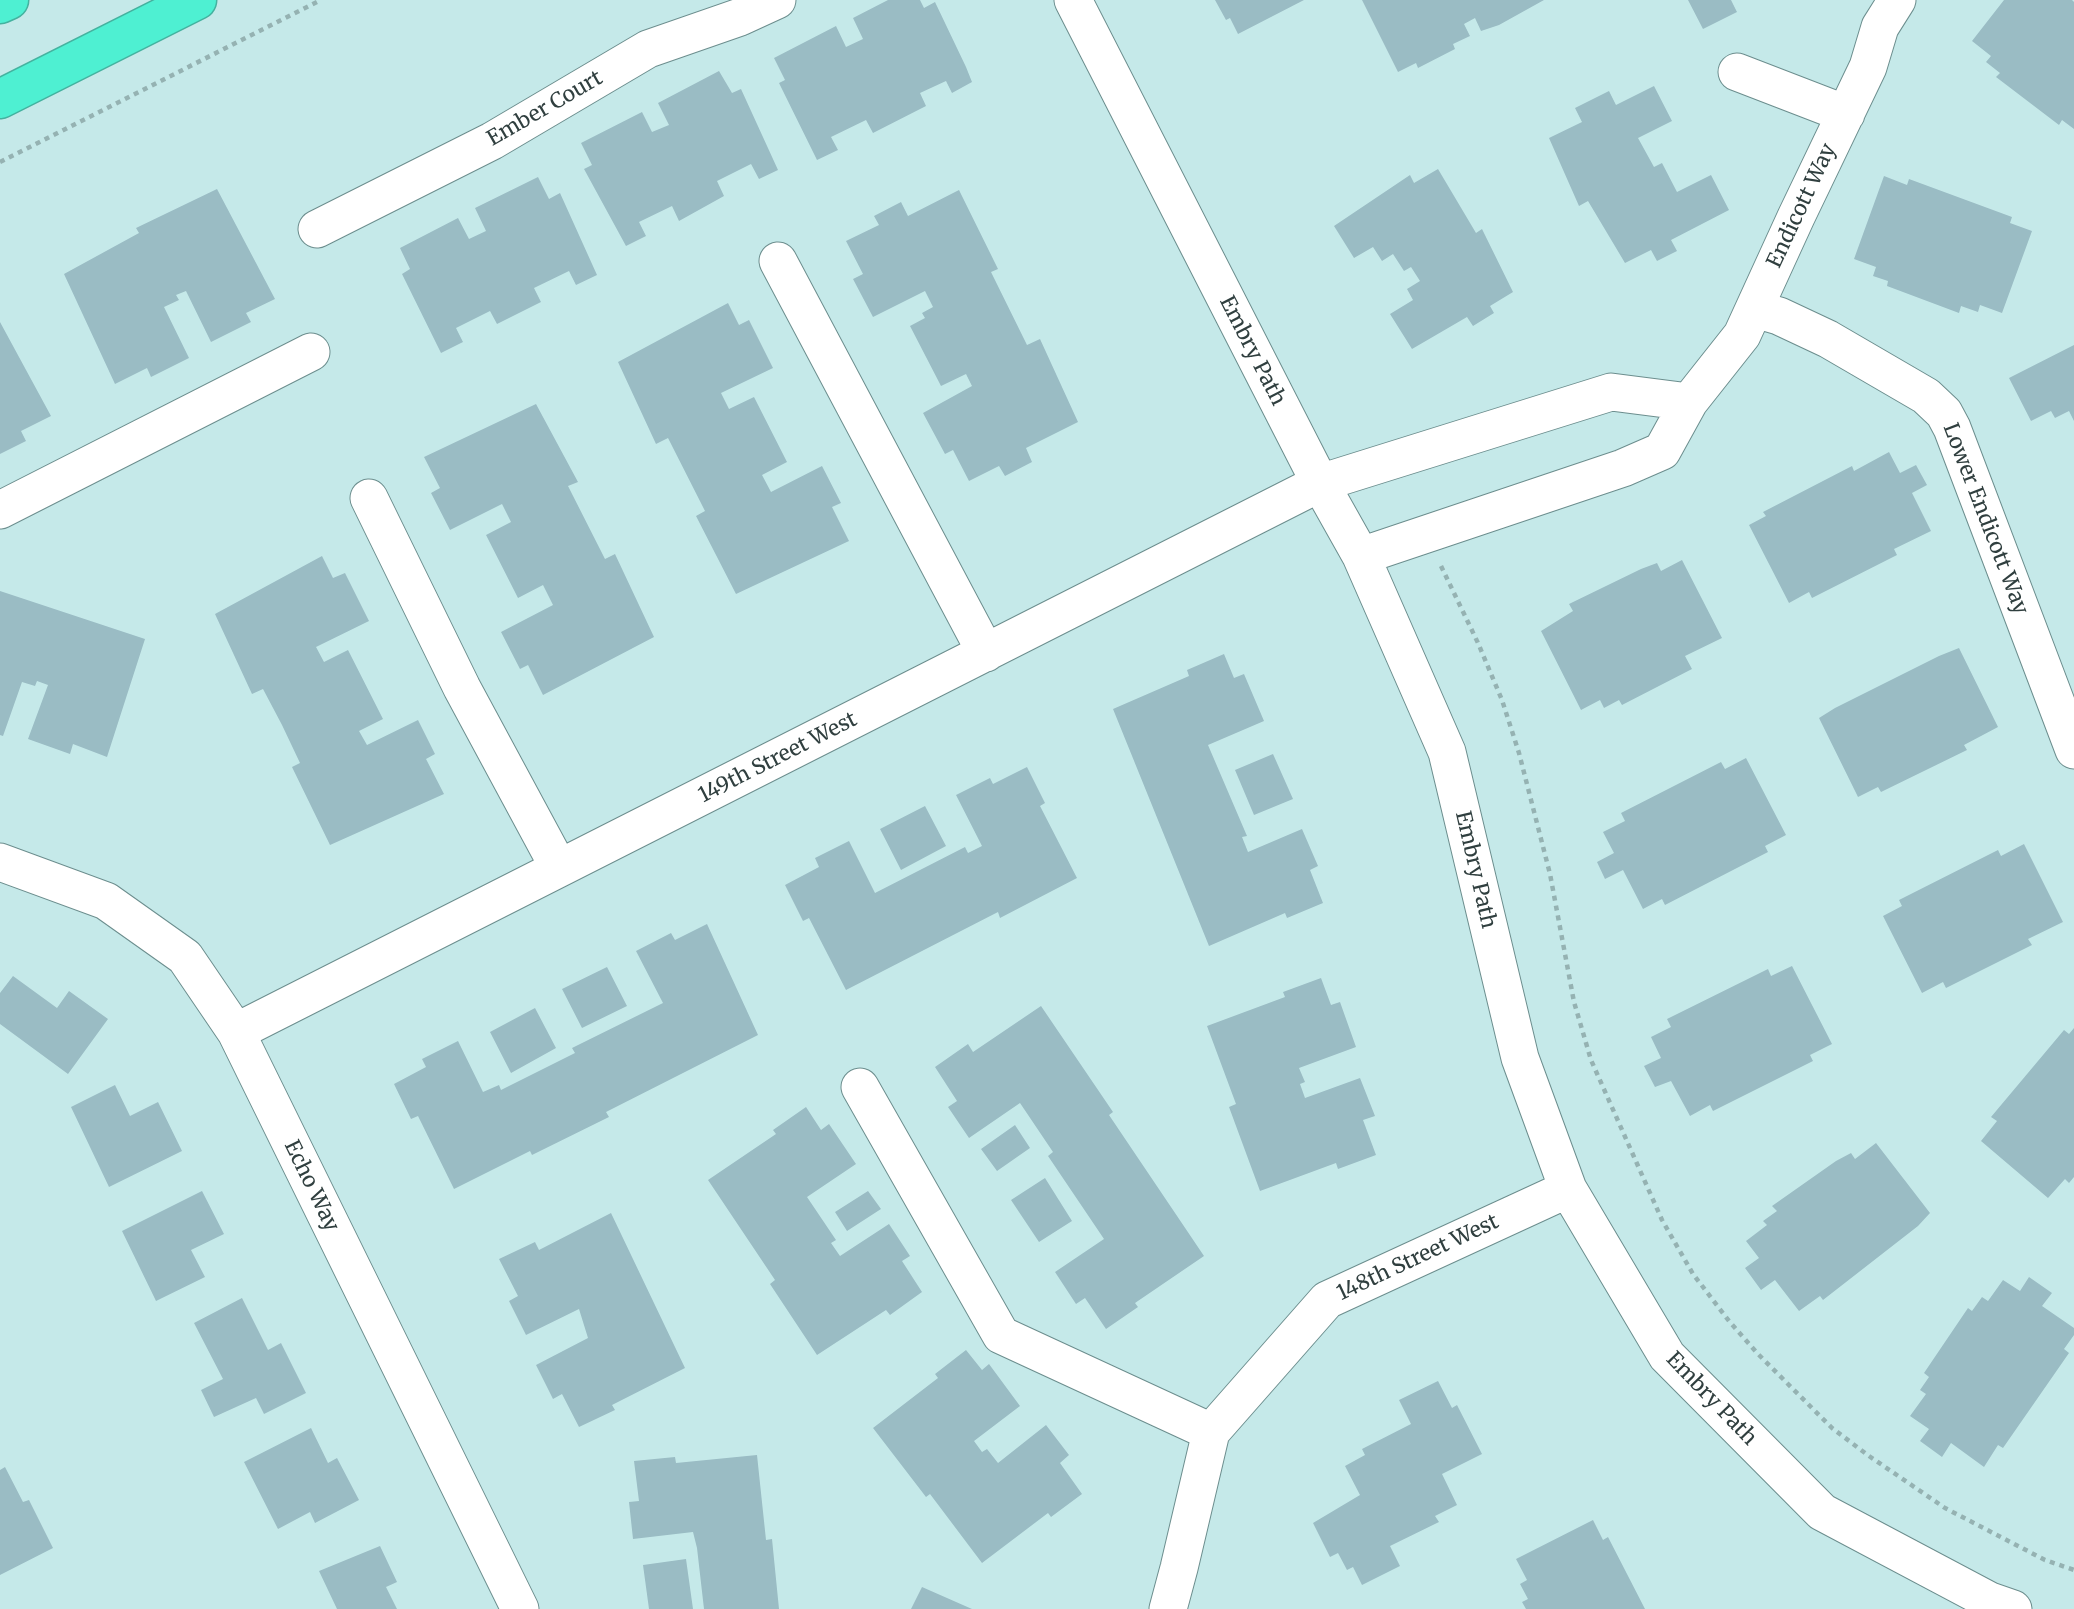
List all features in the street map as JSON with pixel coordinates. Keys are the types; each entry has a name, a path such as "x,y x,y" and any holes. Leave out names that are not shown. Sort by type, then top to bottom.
{"highway":[{"path":"0,5 9,0"},
{"path":"0,99 197,0"}],"street":[{"name":"Ember Court","path":"317,229 492,141 648,50 740,17 777,0"},
{"name":"Embry Path","path":"1073,0 1320,483 1361,556 1447,752 1520,1058 1568,1189 1667,1356 1822,1512 1990,1601 2013,1609"},
{"name":"Endicott Way","path":"1361,556 1623,468 1662,451 1689,402 1742,335 1868,67 1880,27 1897,0"},
{"path":"1737,72 1846,114"},
{"path":"778,261 986,653"},
{"name":"Lower Endicott Way","path":"1755,309 1779,316 1828,339 1926,396 1944,413 2074,750"},
{"path":"0,510 312,352"},
{"path":"1320,483 1611,392 1689,402"},
{"name":"149th Street West","path":"236,1032 1320,483"},
{"path":"369,498 462,688 559,868"},
{"name":"Echo Way","path":"0,862 106,901 185,957 236,1032 520,1609"},
{"path":"860,1087 1001,1335 1211,1432"},
{"name":"148th Street West","path":"1168,1609 1211,1432 1327,1300 1568,1189"}],"path":[{"path":"0,162 320,0"},
{"path":"1424,535 1478,643 1502,700 1519,753 1550,874 1574,1002 1591,1060 1662,1220 1693,1273 1757,1353 1832,1428 1912,1488 1945,1508 2045,1560 2074,1570"}],"building":[{"path":"888,0 920,0 924,8 935,2 972,82 952,93 946,81 920,93 926,106 873,133 866,120 831,137 838,150 817,160 779,83 785,80 774,58 836,26 846,47 863,39 853,18"},
{"path":"1215,0 1304,0 1238,34 1230,18 1226,20"},
{"path":"1362,0 1544,0 1499,25 1481,31 1475,18 1464,24 1470,36 1453,44 1455,49 1418,68 1416,63 1398,72"},
{"path":"1688,0 1731,0 1737,12 1703,29"},
{"path":"2004,0 2074,2 2074,129 2062,120 2059,125 1996,77 2000,73 1986,62 1991,56 1972,41"},
{"path":"719,71 732,93 741,89 778,170 759,179 751,164 717,181 724,196 679,221 672,206 639,222 646,236 626,246 584,169 592,165 581,143 642,112 652,132 669,125 658,103"},
{"path":"1654,86 1672,121 1638,138 1654,167 1662,163 1677,192 1711,175 1729,210 1671,240 1677,251 1657,261 1651,250 1625,263 1588,201 1579,206 1549,138 1582,122 1575,108 1609,91 1616,105"},
{"path":"1438,169 1476,233 1482,229 1513,292 1490,306 1494,313 1473,326 1467,317 1412,349 1390,314 1413,300 1407,289 1420,281 1411,267 1404,271 1393,254 1382,261 1373,247 1354,258 1334,226 1410,175 1414,183"},
{"path":"1884,176 1907,185 1909,179 2012,217 2010,223 2032,231 2002,313 1980,305 1978,312 1961,306 1959,313 1887,286 1888,281 1873,276 1876,267 1854,259"},
{"path":"538,177 549,199 560,193 597,275 576,285 569,271 534,288 541,302 497,324 490,311 456,328 463,342 441,353 402,274 410,269 400,248 458,218 469,239 486,231 475,208"},
{"path":"217,189 275,299 246,313 251,322 211,342 186,291 176,295 179,300 164,307 189,358 151,377 147,368 115,384 64,274 139,233 136,228"},
{"path":"959,190 998,269 991,272 1027,345 1040,339 1078,422 1026,448 1032,462 1005,476 999,466 969,481 953,450 945,454 923,413 972,386 966,374 941,386 910,326 925,318 922,313 933,307 925,291 873,317 853,279 863,274 846,241 879,225 874,216 901,202 908,216"},
{"path":"728,303 739,325 749,320 773,368 721,393 729,409 754,397 787,462 762,475 771,492 822,466 841,503 832,507 849,541 736,594 696,516 705,511 668,438 656,444 618,362"},
{"path":"0,322 51,416 21,431 26,441 0,454"},
{"path":"2074,345 2074,421 2069,411 2055,418 2051,411 2031,421 2009,378"},
{"path":"536,404 578,482 568,486 605,559 615,554 654,637 543,695 528,665 520,669 501,632 553,605 543,585 518,598 486,535 511,522 502,504 450,530 431,493 440,488 424,457"},
{"path":"1889,452 1900,473 1916,465 1927,485 1912,493 1931,531 1894,549 1897,555 1812,598 1809,592 1789,603 1749,525 1766,516 1763,512 1852,466 1854,471"},
{"path":"322,556 333,578 345,573 369,621 316,647 324,662 348,650 383,719 359,731 367,745 418,720 435,754 426,759 444,794 330,845 292,767 300,763 282,725 263,689 252,694 215,614"},
{"path":"1682,560 1722,638 1685,656 1692,669 1622,705 1619,700 1604,708 1600,700 1581,710 1541,631 1573,611 1569,604 1641,569 1657,563 1661,571"},
{"path":"0,591 145,639 107,757 73,744 70,754 28,739 48,685 37,681 35,686 22,682 3,736 0,735"},
{"path":"1959,648 1998,727 1964,745 1967,750 1881,792 1878,787 1858,797 1819,718"},
{"path":"1224,654 1234,678 1244,674 1264,721 1208,745 1247,836 1242,837 1248,852 1302,829 1318,866 1310,870 1323,903 1287,918 1285,913 1209,946 1113,709 1189,676 1187,670"},
{"path":"1273,754 1293,799 1254,815 1235,770"},
{"path":"1746,758 1786,835 1765,846 1768,852 1665,905 1662,899 1643,909 1623,870 1605,879 1597,862 1614,853 1603,832 1625,821 1621,813 1721,762 1725,769"},
{"path":"1027,767 1045,803 1040,806 1077,878 1000,918 998,912 846,990 809,918 803,921 785,885 819,867 815,858 849,841 875,893 965,847 968,853 982,846 956,795 990,778 993,784"},
{"path":"925,806 946,846 901,870 880,829"},
{"path":"2024,844 2063,922 2028,939 2032,945 1946,988 1943,982 1922,993 1883,916 1902,906 1899,900 1998,850 2001,856"},
{"path":"707,924 758,1035 606,1112 609,1117 532,1155 530,1151 454,1189 418,1116 411,1119 394,1084 426,1067 422,1059 458,1041 483,1092 499,1085 501,1090 575,1053 572,1048 663,1003 636,951 671,933 675,940"},
{"path":"1792,966 1832,1044 1810,1055 1813,1061 1713,1111 1710,1105 1690,1116 1671,1081 1655,1087 1644,1066 1661,1058 1651,1037 1671,1027 1667,1019 1768,969 1771,976"},
{"path":"607,967 627,1006 582,1028 562,989"},
{"path":"13,976 57,1008 69,991 108,1019 68,1074 0,1024 0,993"},
{"path":"1321,978 1331,1005 1340,1002 1356,1047 1299,1068 1305,1082 1300,1084 1305,1098 1360,1078 1375,1116 1363,1120 1376,1155 1338,1169 1336,1163 1260,1191 1229,1107 1236,1104 1207,1026 1285,997 1283,992"},
{"path":"1041,1006 1113,1112 1109,1115 1204,1256 1135,1303 1138,1307 1106,1329 1085,1298 1076,1304 1055,1272 1104,1239 1048,1156 1053,1152 1020,1103 969,1138 948,1107 957,1101 935,1067 968,1044 973,1052"},
{"path":"535,1008 556,1048 511,1073 490,1032"},
{"path":"2074,1028 2074,1177 2069,1183 2065,1179 2048,1198 1981,1141 1997,1121 1991,1117 2064,1030 2069,1034"},
{"path":"115,1085 130,1116 158,1102 182,1151 109,1187 71,1107"},
{"path":"806,1107 821,1130 829,1124 856,1164 807,1197 836,1240 831,1243 840,1256 889,1224 910,1256 902,1261 922,1292 890,1315 886,1310 817,1355 770,1284 775,1280 708,1180 776,1134 773,1130"},
{"path":"1015,1125 1030,1148 997,1171 981,1149"},
{"path":"1876,1143 1930,1213 1918,1226 1823,1300 1820,1296 1799,1311 1775,1280 1761,1290 1745,1268 1759,1258 1746,1241 1767,1225 1763,1221 1777,1211 1772,1206 1836,1161 1851,1153 1855,1159"},
{"path":"1045,1178 1072,1221 1039,1242 1011,1200"},
{"path":"202,1191 224,1234 191,1250 205,1277 156,1301 122,1231"},
{"path":"868,1191 881,1209 847,1231 835,1212"},
{"path":"611,1213 685,1368 612,1405 615,1410 579,1427 562,1394 553,1399 536,1365 588,1338 579,1309 526,1335 509,1301 518,1296 499,1259 535,1242 539,1250"},
{"path":"2029,1277 2052,1293 2042,1306 2074,1328 2074,1335 2064,1349 2069,1353 2003,1448 1998,1445 1984,1467 1951,1443 1942,1457 1920,1441 1929,1429 1910,1416 1926,1394 1920,1390 1929,1377 1924,1373 1968,1308 1972,1311 1982,1297 1988,1301 2003,1280 2020,1291"},
{"path":"242,1298 268,1350 281,1343 306,1393 264,1414 256,1398 214,1417 201,1390 223,1379 194,1323"},
{"path":"966,1350 982,1370 989,1364 1020,1406 974,1441 982,1452 987,1449 998,1463 1046,1425 1069,1455 1060,1463 1082,1494 1051,1517 1048,1513 982,1563 930,1494 926,1497 873,1428 938,1378 935,1374"},
{"path":"1438,1381 1452,1408 1457,1405 1482,1454 1442,1474 1457,1505 1435,1516 1439,1522 1390,1546 1400,1566 1362,1585 1353,1567 1347,1570 1338,1553 1330,1557 1313,1523 1360,1495 1345,1466 1365,1455 1362,1449 1411,1424 1399,1400"},
{"path":"311,1428 328,1463 337,1458 359,1500 315,1523 310,1512 278,1529 244,1462"},
{"path":"757,1455 766,1540 772,1539 779,1609 704,1609 693,1532 633,1539 629,1502 639,1501 634,1461 675,1457 676,1463"},
{"path":"5,1467 23,1502 29,1500 53,1548 0,1575 0,1470"},
{"path":"1593,1520 1603,1540 1608,1537 1645,1609 1526,1609 1522,1602 1528,1599 1520,1584 1527,1580 1516,1559"},
{"path":"380,1546 397,1582 386,1587 397,1609 337,1609 319,1571"},
{"path":"686,1559 693,1609 649,1609 643,1565"},
{"path":"922,1587 972,1609 911,1609"}]}
